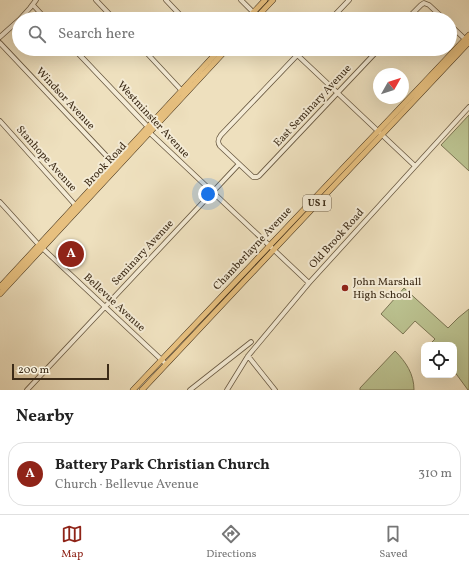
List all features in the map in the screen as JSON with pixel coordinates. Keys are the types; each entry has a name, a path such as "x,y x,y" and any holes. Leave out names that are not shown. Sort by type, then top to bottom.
{"main road":[{"path":"259,12 265,0"},
{"path":"261,12 273,0"},
{"name":"US 1","path":"457,52 468,40"},
{"name":"Brook Road","path":"116,165 150,133 214,56"},
{"name":"US 1","path":"142,390 272,248 453,56"},
{"name":"Brook Road","path":"0,294 2,285 116,165 148,127 183,92"},
{"name":"Chamberlayne Avenue","path":"133,390 272,248"}],"street":[{"path":"26,12 36,0"},
{"path":"96,0 107,12"},
{"path":"166,0 177,12"},
{"path":"241,0 252,12"},
{"path":"338,12 349,0"},
{"path":"414,12 424,3 429,5 436,12"},
{"path":"33,5 40,12"},
{"path":"0,37 12,26"},
{"path":"457,31 468,40"},
{"name":"Windsor Avenue","path":"0,43 12,56"},
{"name":"Windsor Avenue","path":"12,56 116,165"},
{"name":"Westminster Avenue","path":"81,56 148,127 150,133 309,283"},
{"path":"149,56 183,92"},
{"path":"239,164 220,146 218,143 219,140 296,56"},
{"path":"298,56 415,166"},
{"name":"East Seminary Avenue","path":"239,164 252,176 259,176 372,56"},
{"name":"Old Brook Road","path":"227,390 248,356 309,283 469,107"},
{"name":"Stanhope Avenue","path":"0,121 77,207"},
{"name":"Seminary Avenue","path":"26,390 239,164"},
{"name":"Bellevue Avenue","path":"0,203 40,246 166,364"},
{"path":"190,390 251,342"},
{"path":"248,356 275,390"}],"green space":[{"path":"469,115 469,171 441,145"},
{"path":"404,288 448,328 469,309 469,390 457,375 457,342 432,342 435,339 415,321 403,334 381,314"},
{"path":"395,351 403,359 409,369 413,379 414,390 360,390 360,388"}],"place":[{"name":"Battery Park Christian Church","path":"71,254"},
{"name":"John Marshall High School","path":"345,288"}]}
